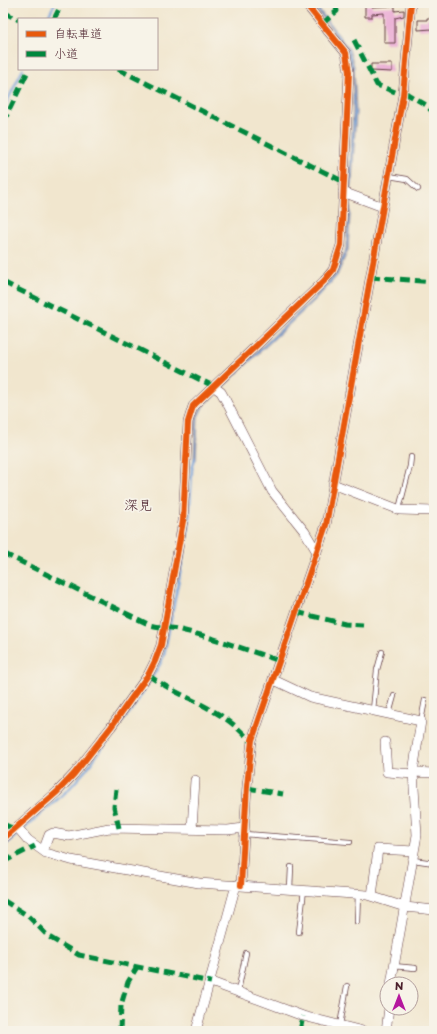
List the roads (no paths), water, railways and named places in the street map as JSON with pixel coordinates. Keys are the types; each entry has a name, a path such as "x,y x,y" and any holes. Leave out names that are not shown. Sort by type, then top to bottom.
{"street":[{"path":"3,838 57,792 74,774 111,727 155,661 161,645 184,521 188,422 193,406 324,282 333,270 341,245 348,62 346,53 305,3"},
{"path":"196,1031 238,885 252,740 274,680 326,525 404,92 411,3"},
{"path":"344,192 383,207"},
{"path":"213,386 221,392 272,491 305,532 317,552"},
{"path":"333,484 398,510 434,511"},
{"path":"274,680 310,697 421,721 413,773 417,835 392,976"},
{"path":"386,742 386,772 434,773"},
{"path":"192,829 195,780"},
{"path":"17,827 28,840 42,851 71,860 199,883 358,894 372,896 405,907 434,910"},
{"path":"42,851 49,835 52,833 69,836 109,828 244,831"},
{"path":"372,896 378,849 414,851"},
{"path":"211,982 303,1016 363,1031"},
{"path":"386,1031 388,1016"}],"lane":[{"path":"389,176 407,178 418,189"},
{"path":"398,510 411,457"},
{"path":"372,710 377,670 382,652"},
{"path":"389,714 394,696"},
{"path":"421,721 425,700"},
{"path":"244,831 350,842"},
{"path":"413,860 434,863"},
{"path":"290,889 291,867"},
{"path":"300,932 304,890"},
{"path":"357,922 358,894"},
{"path":"238,992 246,953"},
{"path":"393,966 415,968"},
{"path":"340,1025 347,986"}],"water":[{"path":"311,3 314,3 349,49 354,66 356,112 348,250 337,276 315,300 204,405 198,417 196,460 194,460 196,416 202,406 225,381 312,300 335,274 346,249 353,113 353,72 331,28"}],"waterway":[{"path":"48,18 55,3"},
{"path":"3,110 23,70"},
{"path":"3,847 68,790 85,771 135,705 160,664 164,655 189,527 192,469 195,458"}],"district":[{"name":"深見","path":"138,505"}]}
